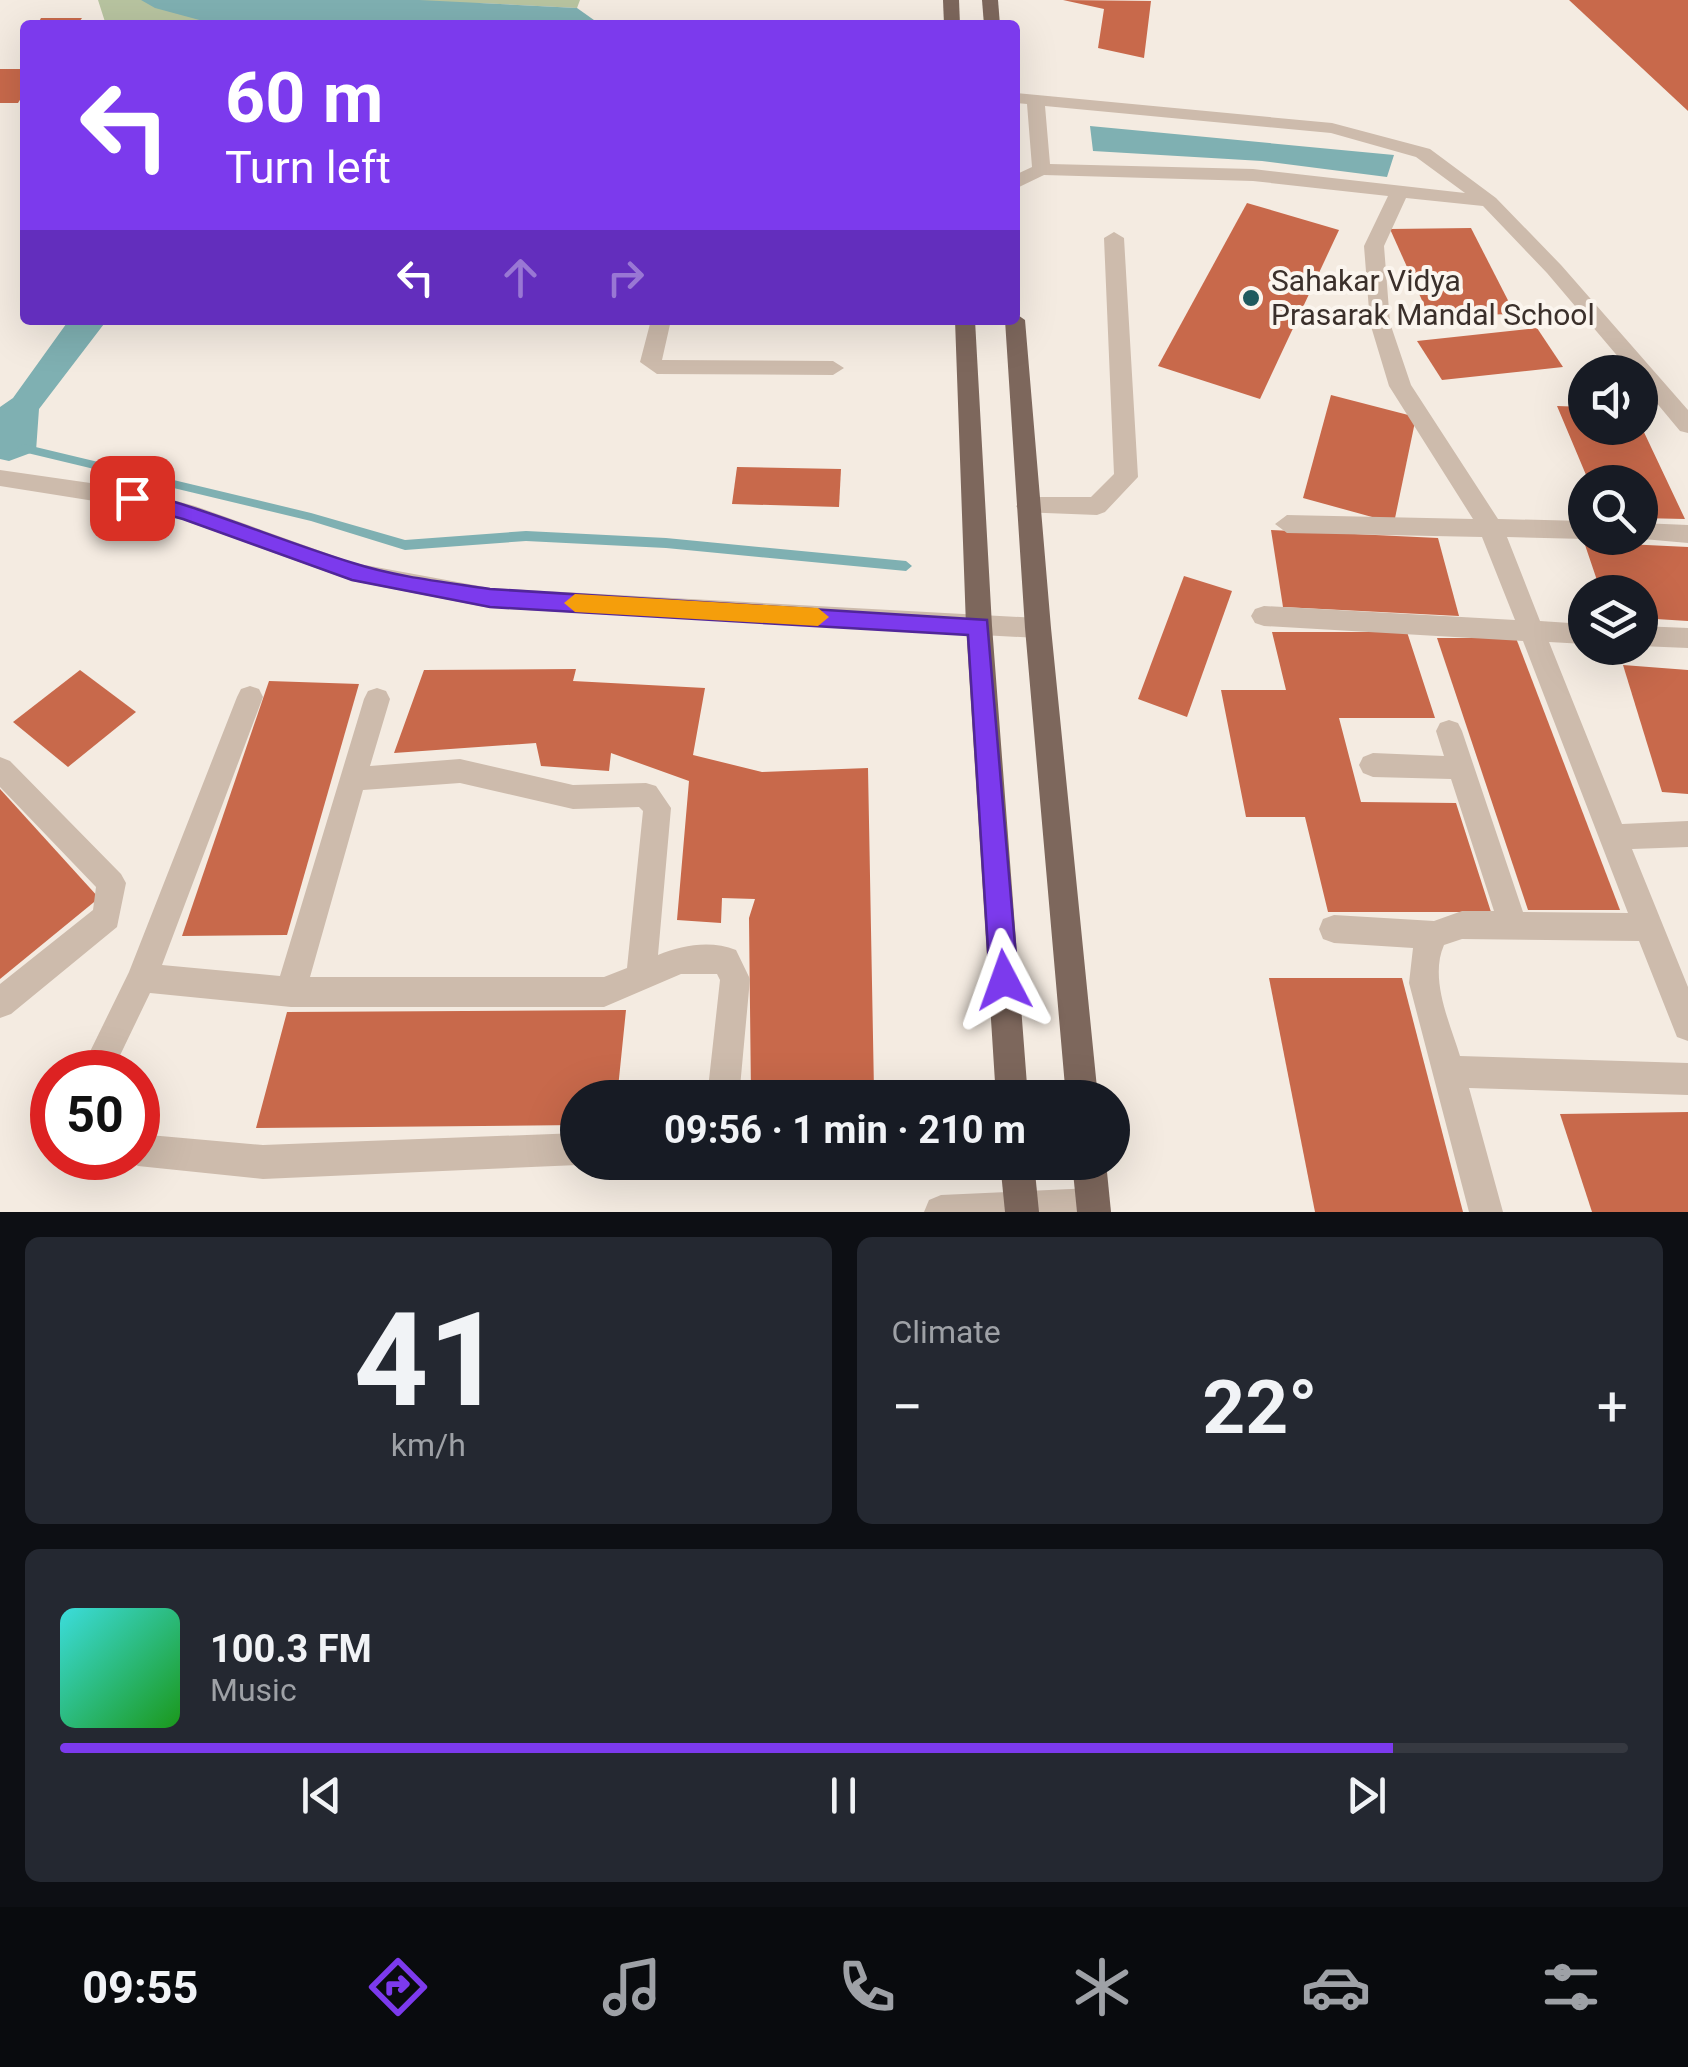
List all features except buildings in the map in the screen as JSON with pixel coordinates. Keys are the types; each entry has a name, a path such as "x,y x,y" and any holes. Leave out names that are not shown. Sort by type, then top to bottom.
{"main road":[{"path":"965,325 979,626 1011,1080"},
{"path":"1015,325 1038,628 1080,1080"},
{"path":"1019,1180 1022,1210"},
{"path":"1091,1180 1093,1208"}],"street":[{"path":"1020,99 1332,128 1423,153 1489,202 1554,268 1688,426"},
{"path":"1036,101 1041,169"},
{"path":"1020,180 1041,169 1253,175 1489,202"},
{"path":"1401,189 1374,246 1380,323 1400,386 1490,526 1688,1026"},
{"path":"1028,506 1097,506 1126,477 1114,238"},
{"path":"660,325 651,362 667,370 832,368"},
{"path":"0,478 132,498 187,512 352,572 490,598 1038,628"},
{"path":"1288,524 1568,529"},
{"path":"1658,533 1688,534"},
{"path":"1264,616 1568,633"},
{"path":"1658,637 1688,638"},
{"path":"107,1050 142,978 250,697"},
{"path":"291,992 377,699"},
{"path":"1449,731 1512,925"},
{"path":"1373,764 1460,768"},
{"path":"0,769 111,884 107,917 0,1003"},
{"path":"352,778 460,771 573,797 646,796 657,808 640,977"},
{"path":"1614,837 1688,834"},
{"path":"1334,929 1434,935 1462,925 1649,928"},
{"path":"1434,935 1424,954 1424,983 1486,1212"},
{"path":"142,978 291,992 604,992 680,960 725,960 735,979 725,1080"},
{"path":"1448,1072 1688,1080"},
{"path":"160,1152 263,1162 560,1150"},
{"path":"941,1212 1093,1208"}],"green space":[{"path":"98,0 580,0 577,8 479,3 431,20 104,20"}],"water":[{"path":"141,0 419,0 577,8 594,20 199,20 155,8"},
{"path":"1090,126 1394,155 1387,177 1262,161 1093,151"},
{"path":"65,325 103,325 39,409 36,451 9,461 0,459 0,407 13,398"}],"waterway":[{"path":"23,448 311,517 405,545 526,536 666,543 906,566"}],"slow traffic":[{"path":"575,603 818,617"}],"place":[{"name":"Sahakar Vidya Prasarak Mandal School","path":"1251,298"}],"route":[{"path":"132,498 187,512 352,572 420,588 490,598 979,626 1004,980"}]}
